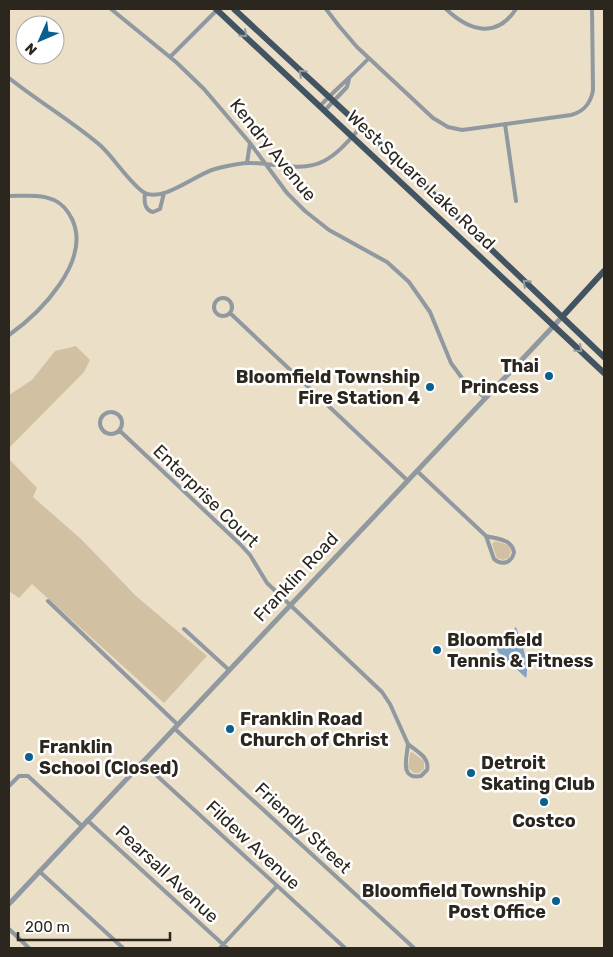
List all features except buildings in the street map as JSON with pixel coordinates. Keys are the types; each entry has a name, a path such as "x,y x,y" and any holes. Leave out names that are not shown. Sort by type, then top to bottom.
{"highway":[{"name":"West Square Lake Road","path":"217,9 604,373"},
{"name":"West Square Lake Road","path":"234,9 604,357"},
{"name":"Franklin Road","path":"562,317 604,271"}],"street":[{"name":"Kendry Avenue","path":"110,9 170,57 204,89 250,143 287,193 315,221 387,262 409,282 428,308 451,363 462,378 485,398"},
{"path":"170,57 217,9"},
{"path":"326,9 348,37 440,124 462,130 571,115 582,110 588,104 593,90 592,9"},
{"path":"446,9 464,24 480,29 500,24 510,17 516,9"},
{"path":"323,108 347,88 350,79 369,58"},
{"path":"9,78 91,138 110,156 137,187 152,195 164,194 210,170 246,163 297,166 318,164 334,154 361,127"},
{"path":"505,124 516,201"},
{"path":"246,163 250,143"},
{"path":"145,192 144,202 149,211 153,212 160,209 164,194"},
{"path":"9,196 44,197 58,202 71,217 77,236 70,264 58,287 40,308 9,335"},
{"path":"223,298 230,301 232,307 230,313 222,316 216,312 214,306 217,300 223,298"},
{"path":"230,313 408,481"},
{"name":"Franklin Road","path":"9,904 562,317"},
{"name":"Enterprise Court","path":"112,412 120,416 122,424 119,430 110,434 104,430 100,424 104,415 112,412"},
{"name":"Enterprise Court","path":"119,430 244,548 267,583 385,695 408,744"},
{"path":"417,471 486,536 494,559 504,563 511,560 514,552 512,544 486,536"},
{"name":"Friendly Street","path":"48,601 175,726 414,948"},
{"path":"184,629 229,670"},
{"path":"408,744 425,757 428,762 427,770 421,776 413,776 405,768 408,744"},
{"name":"Fildew Avenue","path":"142,762 345,948"},
{"path":"9,786 22,775 30,777 82,826"},
{"name":"Pearsall Avenue","path":"87,820 221,946 227,948"},
{"path":"39,871 123,948"},
{"path":"221,946 277,886"},
{"path":"9,929 29,948"}],"shaded area":[{"path":"76,346 90,360 84,372 9,448 9,395 32,380 55,351"},
{"path":"9,459 37,488 33,497 81,539 136,596 207,656 164,703 32,584 19,598 9,591"},
{"path":"495,541 509,545 511,551 509,558 503,560 497,558 492,544"},
{"path":"412,752 424,761 424,769 419,773 414,773 408,768 410,753"}],"water":[{"path":"516,627 526,660 526,678 498,652 497,648"}],"place":[{"name":"Thai Princess","path":"549,376"},
{"name":"Bloomfield Township Fire Station 4","path":"430,387"},
{"name":"Bloomfield Tennis & Fitness","path":"437,650"},
{"name":"Franklin Road Church of Christ","path":"230,729"},
{"name":"Franklin School (Closed)","path":"29,757"},
{"name":"Detroit Skating Club","path":"471,773"},
{"name":"Costco","path":"544,802"},
{"name":"Bloomfield Township Post Office","path":"556,901"}]}
